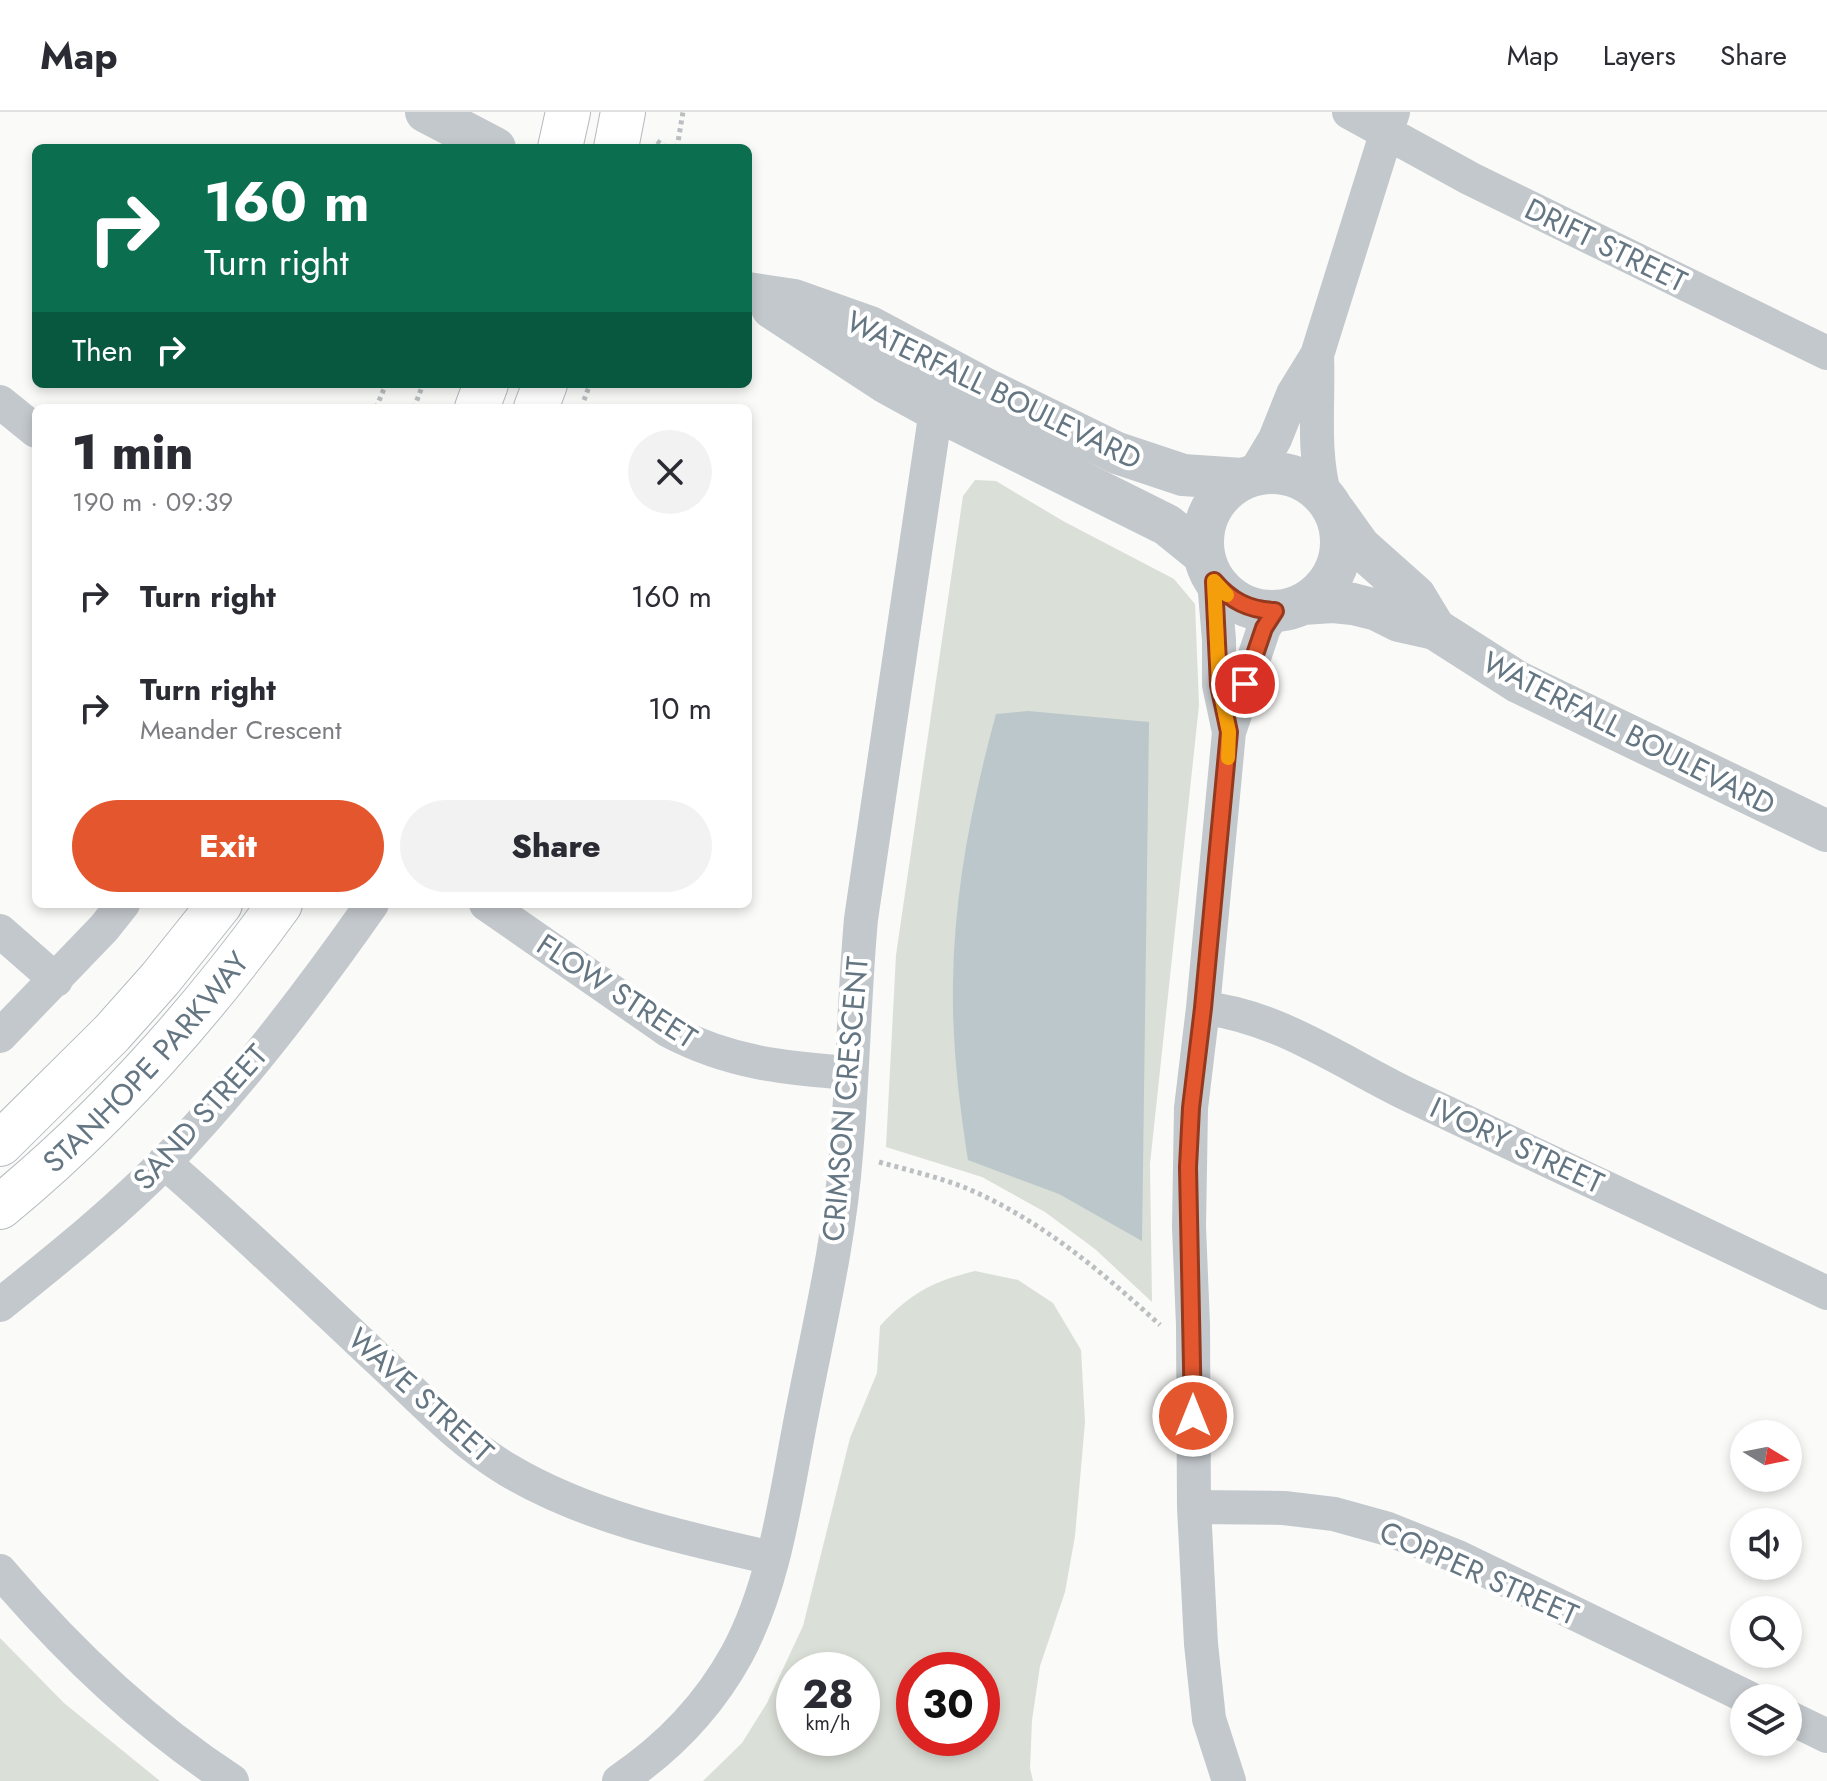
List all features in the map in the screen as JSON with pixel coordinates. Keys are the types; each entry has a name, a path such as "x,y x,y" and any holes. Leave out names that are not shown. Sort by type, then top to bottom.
{"main road":[{"path":"561,144 568,112"},
{"path":"617,144 623,112"},
{"name":"STANHOPE PARKWAY","path":"0,1144 112,1033 217,908"},
{"name":"STANHOPE PARKWAY","path":"0,1207 90,1125 175,1036 203,1005 277,908"}],"street":[{"path":"426,112 487,144"},
{"name":"DRIFT STREET","path":"1349,112 1389,123 1471,179 1827,353"},
{"path":"1229,732 1219,685 1204,529 1207,517 1221,494 1248,476 1275,439 1293,394 1317,355 1389,123"},
{"name":"WATERFALL BOULEVARD","path":"752,294 794,300 870,327 1117,453 1183,475 1248,476"},
{"name":"WATERFALL BOULEVARD","path":"752,296 885,382 1167,525 1209,568"},
{"path":"1229,1781 1209,1719 1201,1644 1194,1507 1188,1167 1191,1108 1229,732 1264,628 1289,608 1325,587 1338,562 1341,534 1329,503 1316,451 1319,399 1317,355"},
{"path":"0,402 32,428"},
{"name":"CRIMSON CRESCENT","path":"619,1781 669,1743 696,1715 718,1685 753,1621 772,1558 838,1221 846,1156 861,919 936,410"},
{"path":"1248,476 1267,472 1293,475 1316,488 1329,503"},
{"name":"WATERFALL BOULEVARD","path":"1329,503 1360,547 1415,596 1435,629"},
{"path":"1209,568 1235,601 1247,607 1289,608"},
{"name":"WATERFALL BOULEVARD","path":"1289,608 1333,602 1353,604 1377,610 1399,621 1435,629 1518,682 1827,831"},
{"path":"0,1036 56,980 119,908"},
{"name":"SAND STREET","path":"0,1305 69,1251 164,1162 259,1054 325,971 369,908"},
{"name":"FLOW STREET","path":"492,908 669,1031 689,1041 732,1057 779,1067 850,1073"},
{"path":"0,931 56,980"},
{"name":"IVORY STREET","path":"1203,1008 1252,1017 1274,1027 1405,1093 1827,1293"},
{"name":"WAVE STREET","path":"164,1162 210,1201 457,1432 506,1469 532,1484 587,1507 703,1542 772,1558"},
{"name":"COPPER STREET","path":"1194,1507 1284,1508 1334,1514 1388,1529 1458,1557 1730,1689"},
{"path":"0,1571 58,1635 136,1712 232,1781"},
{"path":"1802,1724 1827,1736"}],"path":[{"path":"678,144 683,112"},
{"path":"846,1156 932,1177 992,1200 1057,1238 1161,1326 1193,1325"}],"shaded area":[{"path":"975,480 996,481 1063,521 1174,579 1195,604 1199,705 1150,1164 1152,1302 1095,1249 1045,1212 982,1177 886,1147 896,955 963,496"},
{"path":"1028,711 1149,722 1142,1241 1059,1194 968,1160 957,1072 953,1006 954,950 961,882 972,814 996,714"},
{"path":"975,1271 1018,1280 1053,1303 1081,1350 1085,1422 1075,1536 1065,1592 1040,1666 1032,1720 1030,1768 1033,1781 703,1781 742,1743 776,1684 776,1756 880,1756 880,1652 791,1652 803,1626 850,1438 877,1373 880,1326 902,1305 934,1285"},
{"path":"0,1638 64,1703 160,1781 0,1781"}],"slow traffic":[{"path":"1227,595 1214,581 1218,606 1219,685 1229,732 1228,758"}],"route":[{"path":"1193,1416 1188,1167 1191,1108 1229,732 1219,685 1218,606 1214,581 1235,601 1247,607 1275,611 1264,628 1245,684"}]}
